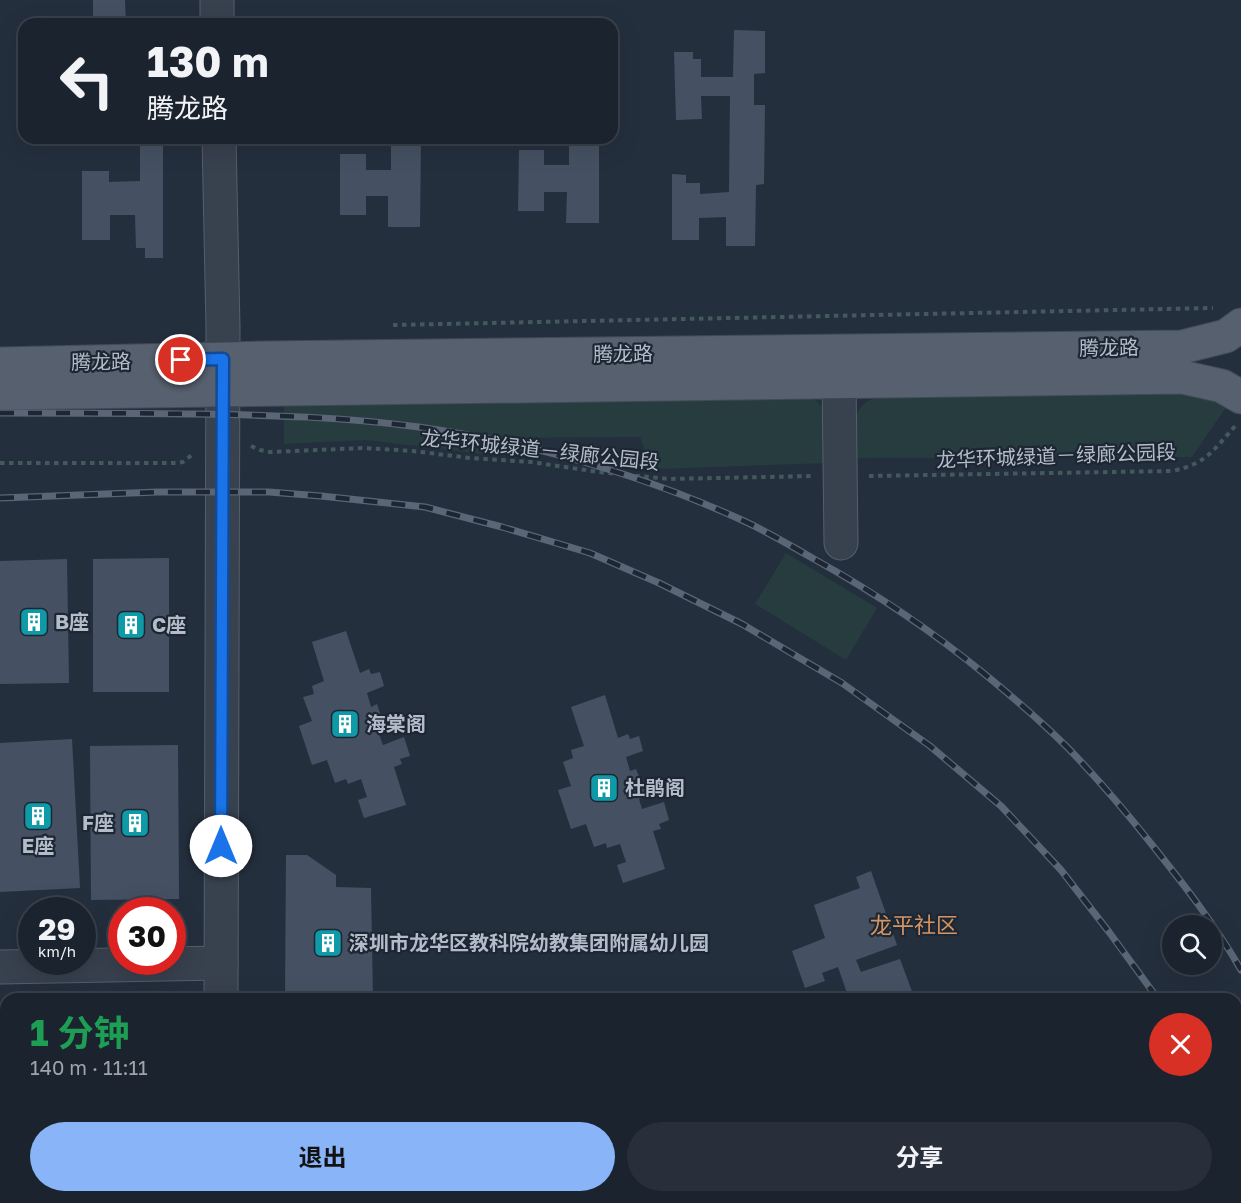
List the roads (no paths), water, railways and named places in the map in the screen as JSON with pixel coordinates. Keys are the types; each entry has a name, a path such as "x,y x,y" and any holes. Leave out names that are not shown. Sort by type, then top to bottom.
{"main road":[{"name":"腾龙路","path":"0,393 223,374 1182,347 1226,336 1232,316"},
{"name":"腾龙路","path":"0,364 223,374 839,380 1182,377 1222,386 1241,396"}],"street":[{"path":"217,0 217,18"},
{"path":"219,144 223,374 220,993"},
{"path":"839,380 841,543"},
{"path":"0,967 220,963"}],"railway":[{"path":"0,413 279,416 419,427 502,442 584,462 665,489 744,521 837,572 903,613 966,659 1039,720 1068,748 1143,833 1200,906 1241,970"},
{"path":"0,498 158,492 269,492 321,496 425,507 590,553 659,583 742,624 842,683 930,746 1001,806 1061,870 1154,993"}],"place":[{"name":"B座","path":"34,622"},
{"name":"C座","path":"131,625"},
{"name":"海棠阁","path":"345,724"},
{"name":"杜鹃阁","path":"604,788"},
{"name":"E座","path":"38,816"},
{"name":"F座","path":"135,823"},
{"name":"深圳市龙华区教科院幼教集团附属幼儿园","path":"328,943"}],"district":[{"name":"龙平社区","path":"914,925"}]}
